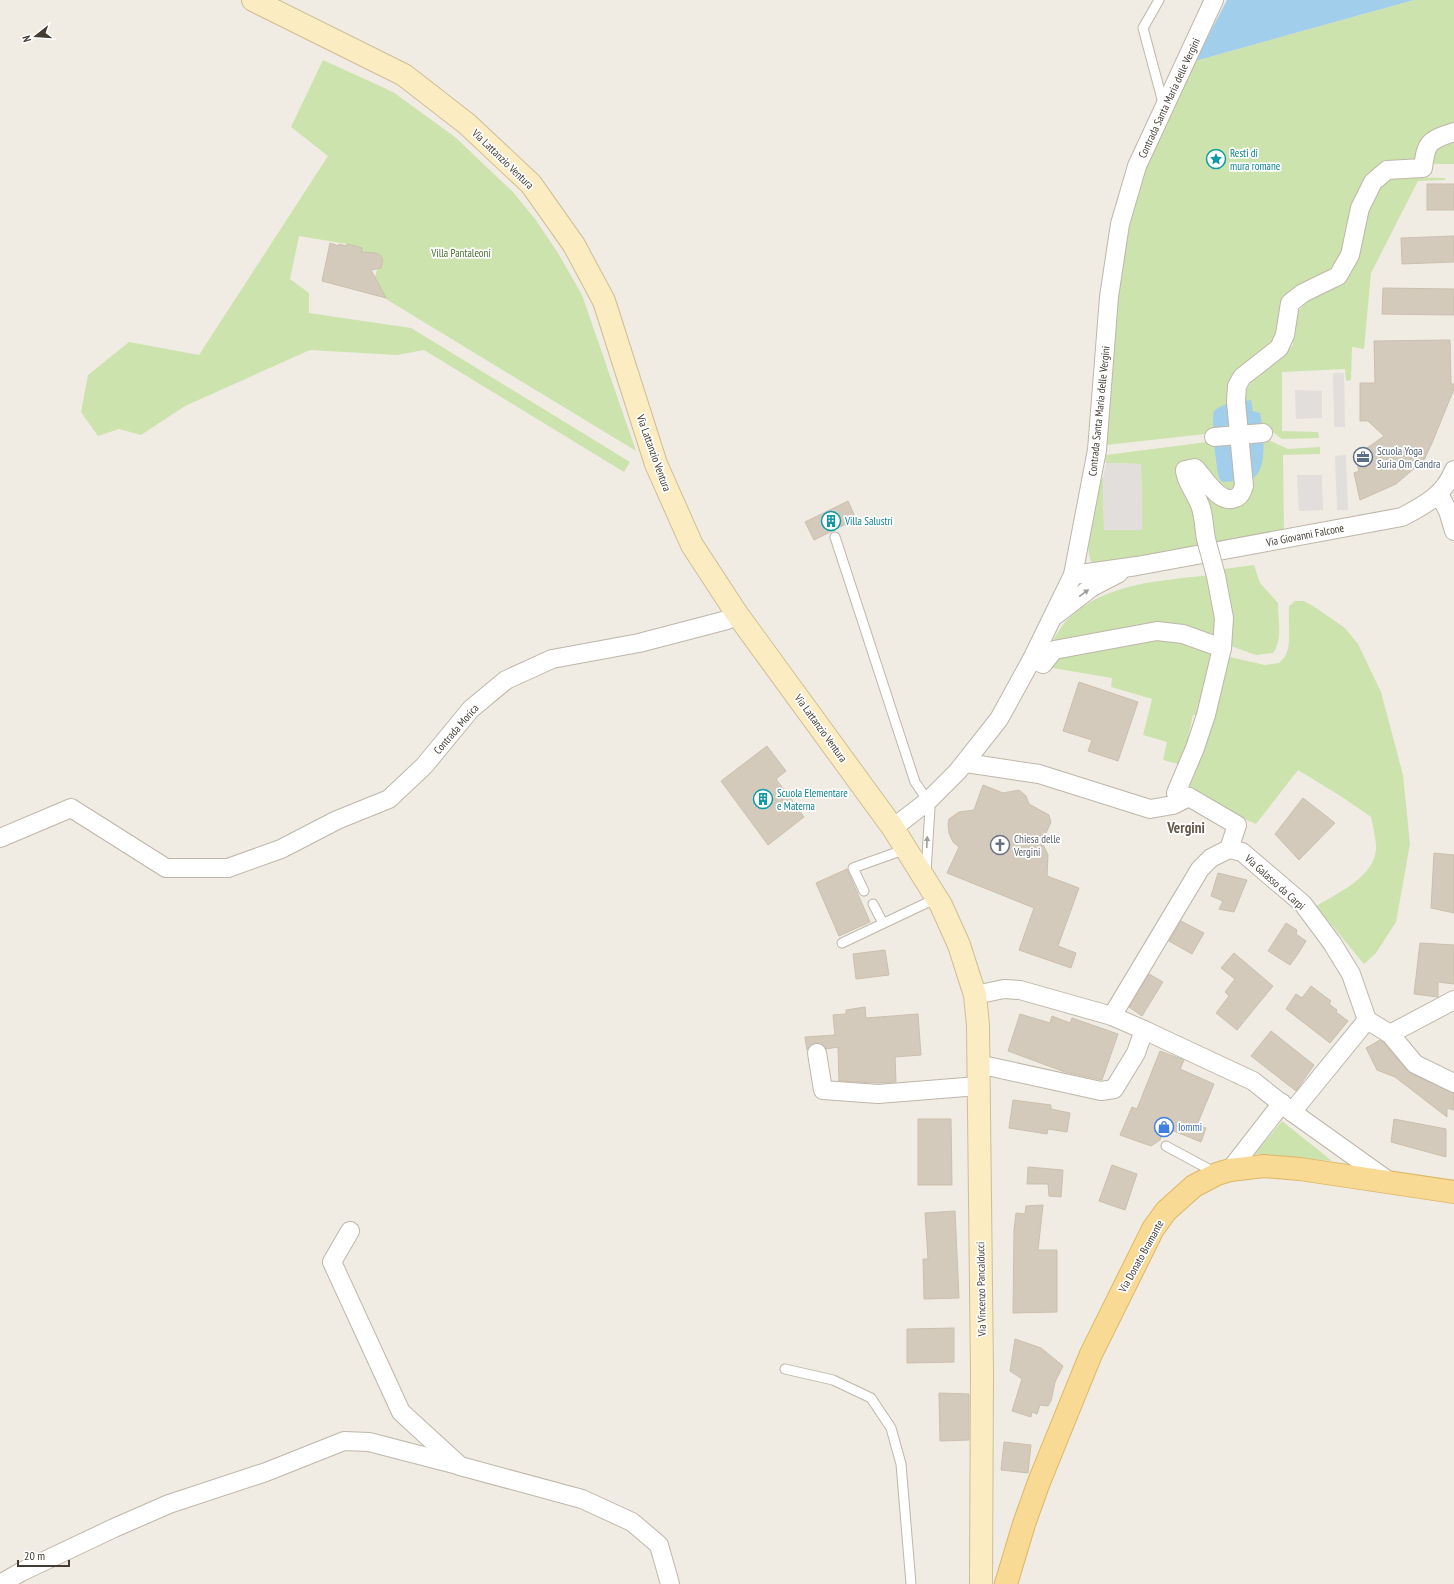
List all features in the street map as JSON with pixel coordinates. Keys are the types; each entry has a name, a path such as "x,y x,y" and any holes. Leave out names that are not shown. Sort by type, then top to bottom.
{"main road":[{"name":"Via Lattanzio Ventura","path":"253,0 404,75 467,124 531,184 574,245 604,301 656,464 692,545 737,614 907,848 931,890 959,945 975,995"},
{"name":"Via Vincenzo Pancalducci","path":"975,995 978,1025 982,1373 981,1584"},
{"name":"Via Donato Bramante","path":"1006,1584 1024,1524 1091,1354 1153,1229 1166,1211 1194,1186 1223,1172 1264,1166 1300,1168 1454,1192"}],"street":[{"name":"Contrada Santa Maria delle Vergini","path":"893,828 928,801 966,763 999,719 1032,659 1073,575 1097,450 1109,296 1120,224 1138,166 1214,0"},
{"path":"966,763 1039,774 1150,809 1173,805 1183,795 1195,748 1206,715 1222,648 1224,618 1216,576 1206,539 1201,508 1192,486 1185,476 1185,470 1195,468 1216,492 1227,499 1233,499 1242,492 1244,486 1242,480 1236,402 1237,386 1242,377 1279,348 1285,335 1290,303 1303,293 1338,276 1350,255 1360,208 1373,182 1387,170 1423,168 1425,152 1430,142 1441,136 1454,132"},
{"path":"1214,437 1264,433"},
{"name":"Via Giovanni Falcone","path":"1073,575 1137,566 1402,517 1429,502 1439,494 1450,480 1454,470"},
{"path":"1439,494 1448,511 1454,531"},
{"name":"Via Giovanni Falcone","path":"1053,617 1092,587 1137,566"},
{"name":"Contrada Morica","path":"0,838 71,808 166,868 228,868 281,849 337,820 389,799 424,766 470,709 506,680 552,659 639,642 726,620 737,614"},
{"path":"1032,659 1043,664 1054,650 1157,631 1183,634 1222,648"},
{"path":"1112,1016 1200,869 1211,858 1229,849 1237,826 1183,795"},
{"name":"Via Galasso da Carpi","path":"1229,849 1242,852 1303,904 1332,943 1351,974 1367,1020"},
{"path":"975,995 1004,990 1020,990 1112,1016 1144,1030 1253,1080 1287,1108 1391,1183"},
{"path":"1390,1034 1454,1000"},
{"path":"1223,1172 1287,1108 1367,1020 1390,1034 1416,1064 1454,1083"},
{"path":"978,1064 1101,1091 1114,1089 1136,1053 1144,1030"},
{"path":"817,1053 824,1090 878,1094 978,1086"},
{"path":"350,1231 332,1262 401,1412 460,1466"},
{"path":"0,1584 20,1572 169,1504 266,1472 344,1441 369,1442 582,1499 632,1522 659,1545 670,1584"}],"lane":[{"path":"1159,0 1143,28 1162,99 1168,102"},
{"path":"835,537 915,782 928,801 930,816 928,832 931,890 883,923 842,943"},
{"path":"864,891 853,868 907,848"},
{"path":"873,904 883,923"},
{"path":"1166,1146 1223,1172"},
{"path":"785,1369 833,1380 870,1398 891,1428 901,1464 911,1584"}],"green space":[{"path":"1414,0 1454,0 1454,129 1415,164 1381,163 1362,183 1351,208 1342,253 1336,266 1327,275 1303,285 1278,339 1230,402 1214,433 1106,445 1119,265 1137,186 1195,61"},
{"name":"Villa Pantaleoni","path":"323,60 393,92 455,137 513,192 535,219 558,253 582,295 636,451 381,296 374,281 377,269 381,268 383,261 381,256 376,253 361,252 362,248 347,244 299,236 290,279 309,293 309,313 411,328 630,462 624,472 424,350 397,355 310,350 185,406 141,435 119,429 98,436 81,412 88,375 129,342 199,355 328,156 291,127"},
{"path":"1454,140 1454,164 1428,164 1436,148 1444,143"},
{"path":"1395,177 1446,178 1444,180 1418,181 1371,273 1364,349 1352,347 1351,380 1346,381 1345,369 1282,372 1282,431 1318,432 1319,438 1282,439 1274,433 1263,431 1257,413 1240,401 1249,385 1258,374 1293,345 1292,326 1296,314 1309,299 1348,276 1355,264 1363,224 1377,191 1385,183"},
{"path":"1264,438 1288,449 1320,447 1320,454 1283,455 1284,533 1212,546 1189,472 1235,505 1242,505 1248,497 1248,479 1260,469"},
{"path":"1215,441 1216,465 1238,480 1240,491 1189,489 1203,549 1095,566 1090,558 1088,548 1099,480 1103,478 1104,530 1142,529 1141,464 1106,463 1104,456"},
{"path":"1254,565 1260,583 1278,603 1279,636 1273,653 1256,655 1228,645 1223,569"},
{"path":"1211,575 1218,645 1185,630 1050,646 1067,620 1082,607 1098,598 1116,591 1153,582"},
{"path":"1295,601 1304,601 1313,606 1345,628 1358,644 1381,692 1403,775 1410,844 1396,922 1376,953 1364,964 1316,906 1355,882 1371,865 1375,856 1376,845 1371,817 1298,770 1256,824 1185,793 1225,656 1265,665 1279,663 1286,655 1288,648 1289,606"},
{"path":"1154,638 1183,639 1216,652 1202,714 1193,715 1182,765 1163,760 1167,742 1143,735 1152,699 1111,687 1112,678 1047,667 1055,658"},
{"path":"1282,1121 1332,1161 1255,1154"}],"shaded area":[{"path":"1333,373 1344,373 1345,427 1334,427"},
{"path":"1295,390 1322,391 1322,418 1296,419"},
{"path":"1346,455 1348,510 1337,510 1335,456"},
{"path":"1106,463 1141,464 1142,530 1104,530 1103,478"},
{"path":"1297,475 1322,475 1323,510 1299,511"}],"water":[{"path":"1227,0 1414,0 1195,61"},
{"path":"1251,400 1253,411 1260,413 1264,448 1261,466 1258,473 1253,478 1242,481 1222,482 1219,478 1215,455 1213,433 1214,411 1227,404"}],"building":[{"path":"1427,184 1454,184 1454,210 1427,210"},
{"path":"1454,236 1454,262 1402,264 1401,238"},
{"path":"330,243 339,246 339,244 346,246 347,244 362,248 361,252 376,253 381,256 383,261 381,268 371,270 386,298 322,281"},
{"path":"1383,288 1454,289 1454,315 1382,314"},
{"path":"1450,340 1451,384 1454,384 1454,389 1424,460 1396,484 1360,500 1354,473 1359,471 1354,452 1367,448 1384,436 1368,421 1360,421 1360,383 1375,383 1374,341"},
{"name":"Villa Salustri","path":"848,501 856,519 814,540 805,522"},
{"path":"1079,682 1138,702 1118,761 1088,751 1092,740 1063,731"},
{"name":"Scuola Elementare e Materna","path":"767,746 786,771 776,779 804,817 768,845 721,781"},
{"name":"Chiesa delle Vergini","path":"983,785 1003,793 1019,790 1026,796 1029,804 1049,815 1051,822 1042,842 1048,855 1047,876 1079,888 1058,946 1076,953 1071,968 1019,950 1034,908 947,873 959,847 953,842 949,833 949,819 959,812 974,810"},
{"path":"1303,798 1335,823 1299,860 1275,834"},
{"path":"1434,853 1454,855 1454,913 1431,908"},
{"path":"847,869 870,922 839,936 816,883"},
{"path":"1218,873 1247,880 1234,912 1219,909 1223,901 1211,896"},
{"path":"1181,921 1204,933 1192,954 1169,941"},
{"path":"1286,923 1297,930 1296,934 1306,941 1290,965 1268,951"},
{"path":"1420,943 1454,945 1454,984 1438,982 1438,997 1414,994"},
{"path":"885,950 889,975 856,979 853,954"},
{"path":"1234,953 1273,986 1237,1030 1216,1013 1229,996 1225,992 1235,979 1221,968"},
{"path":"1149,974 1163,982 1142,1016 1129,1007"},
{"path":"1311,986 1331,1001 1329,1004 1337,1010 1336,1012 1348,1021 1330,1043 1286,1009 1296,994 1302,998"},
{"path":"865,1007 866,1018 918,1014 921,1055 895,1057 896,1082 878,1083 839,1081 838,1047 826,1049 821,1043 816,1043 810,1045 807,1050 805,1037 835,1035 833,1015 846,1014 846,1010"},
{"path":"1020,1014 1050,1023 1052,1016 1070,1023 1072,1018 1118,1034 1102,1080 1065,1072 1008,1051"},
{"path":"1271,1031 1314,1065 1296,1091 1251,1056"},
{"path":"1380,1040 1410,1073 1454,1093 1454,1110 1447,1108 1447,1117 1395,1077 1377,1070 1366,1048"},
{"path":"1160,1051 1184,1060 1180,1069 1214,1084 1197,1125 1206,1128 1201,1142 1164,1127 1160,1140 1151,1146 1120,1135 1132,1107 1137,1109"},
{"path":"1013,1100 1051,1105 1051,1109 1070,1113 1067,1132 1048,1129 1047,1134 1009,1128"},
{"path":"918,1119 951,1119 952,1185 918,1185"},
{"path":"1394,1119 1446,1129 1446,1157 1391,1142"},
{"path":"1112,1165 1137,1174 1125,1210 1099,1201"},
{"path":"1028,1167 1063,1170 1061,1197 1049,1196 1048,1184 1027,1184"},
{"path":"1043,1205 1038,1250 1057,1250 1057,1312 1013,1313 1014,1230 1016,1213 1025,1214 1026,1206"},
{"path":"955,1211 959,1298 924,1299 923,1259 928,1259 925,1213"},
{"path":"954,1328 954,1362 907,1363 907,1329"},
{"path":"1015,1339 1041,1348 1063,1366 1055,1382 1051,1401 1048,1406 1040,1405 1037,1414 1032,1412 1031,1417 1012,1411 1022,1379 1010,1371"},
{"path":"939,1393 969,1394 969,1440 940,1441"},
{"path":"1004,1442 1031,1445 1028,1473 1001,1470"}],"place":[{"name":"Resti di mura romane","path":"1216,159"},
{"name":"Scuola Yoga Suria Om Candra","path":"1363,457"},
{"name":"Villa Salustri","path":"831,521"},
{"name":"Scuola Elementare e Materna","path":"763,799"},
{"name":"Chiesa delle Vergini","path":"1000,845"},
{"name":"Iommi","path":"1164,1127"}],"district":[{"name":"Vergini","path":"1186,827"}]}
